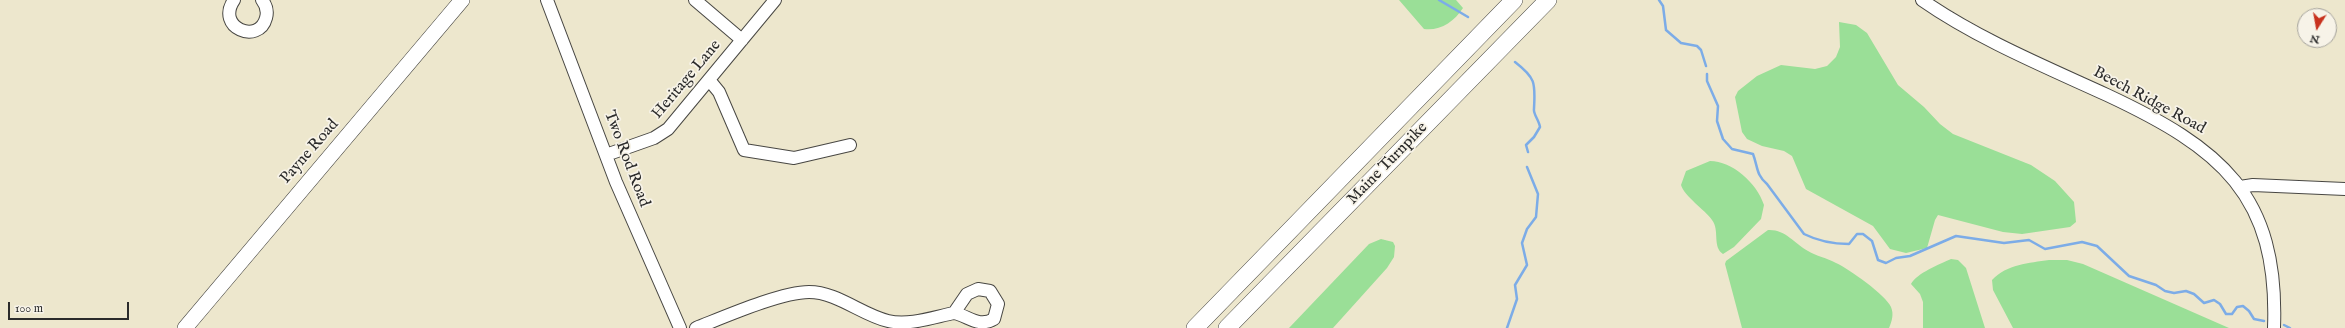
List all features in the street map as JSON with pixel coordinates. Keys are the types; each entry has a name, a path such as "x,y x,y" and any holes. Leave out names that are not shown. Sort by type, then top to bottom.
{"highway":[{"name":"Maine Turnpike","path":"1195,328 1514,0"},
{"name":"Maine Turnpike","path":"1228,328 1548,0"}],"main road":[{"name":"Payne Road","path":"185,328 462,0"}],"street":[{"path":"234,0 230,8 231,20 236,27 247,32 255,30 265,22 266,9 262,0"},
{"name":"Two Rod Road","path":"548,0 606,155 644,248 680,328"},
{"path":"695,0 742,40"},
{"name":"Heritage Lane","path":"606,155 664,132 710,81 775,0"},
{"name":"Beech Ridge Road","path":"1922,0 1948,17 2165,125 2206,150 2222,166 2240,188 2259,223 2270,255 2274,290 2274,328"},
{"path":"710,81 719,92 744,150 794,158 850,145"},
{"path":"2240,188 2254,185 2345,189"},
{"path":"696,328 782,297 810,292 822,294 878,318 894,322 913,322 954,313"}],"green space":[{"path":"1399,0 1456,0 1463,8 1451,21 1441,27 1436,29 1424,29"},
{"path":"1839,22 1856,25 1867,33 1898,85 1953,134 2031,165 2055,181 2074,202 2076,222 2070,227 2022,234 2003,232 1938,215 1935,220 1927,248 1906,253 1890,249 1873,226 1806,189 1792,156 1784,151 1762,146 1747,139 1742,132 1735,97 1738,91 1757,76 1781,65 1815,69 1827,66 1836,57 1840,47"},
{"path":"1710,161 1727,165 1743,175 1756,189 1764,205 1761,219 1734,247 1723,254 1718,247 1716,229 1712,220 1686,194 1681,185 1686,171"},
{"path":"1768,230 1774,230 1784,234 1811,253 1833,261 1858,276 1875,289 1891,307 1892,318 1889,328 1742,328 1725,264 1726,261"},
{"path":"1381,239 1393,242 1395,246 1394,257 1387,268 1333,328 1289,328 1369,244"},
{"path":"1951,259 1958,260 1966,268 1985,328 1923,328 1923,302 1920,294 1911,284 1918,276"},
{"path":"2049,260 2067,260 2083,264 2229,328 2013,328 1993,290 1992,280 2011,267 2026,263"}],"waterway":[{"path":"1439,0 1468,17"},
{"path":"1659,0 1663,6 1666,30 1681,43 1697,46 1701,50 1706,66"},
{"path":"1515,62 1527,73 1533,82 1535,94 1534,111 1540,127 1534,137 1526,145 1528,152"},
{"path":"1707,74 1707,81 1718,106 1717,121 1723,139 1732,149 1753,154 1763,181 1767,184 1804,234 1815,239 1826,242 1849,244 1857,234 1863,234 1872,241 1878,260 1886,263 1896,258 1910,256 1956,236 2004,243 2029,240 2045,249 2082,242 2097,246 2129,276 2156,285 2165,291 2174,293 2186,291 2194,294 2204,303 2214,300 2220,304 2226,314 2232,314 2237,307 2243,306 2249,311 2254,319 2264,321"},
{"path":"1507,328 1517,299 1515,285 1527,265 1522,243 1527,229 1536,217 1538,194 1527,167"},
{"path":"2284,325 2290,328"}]}
